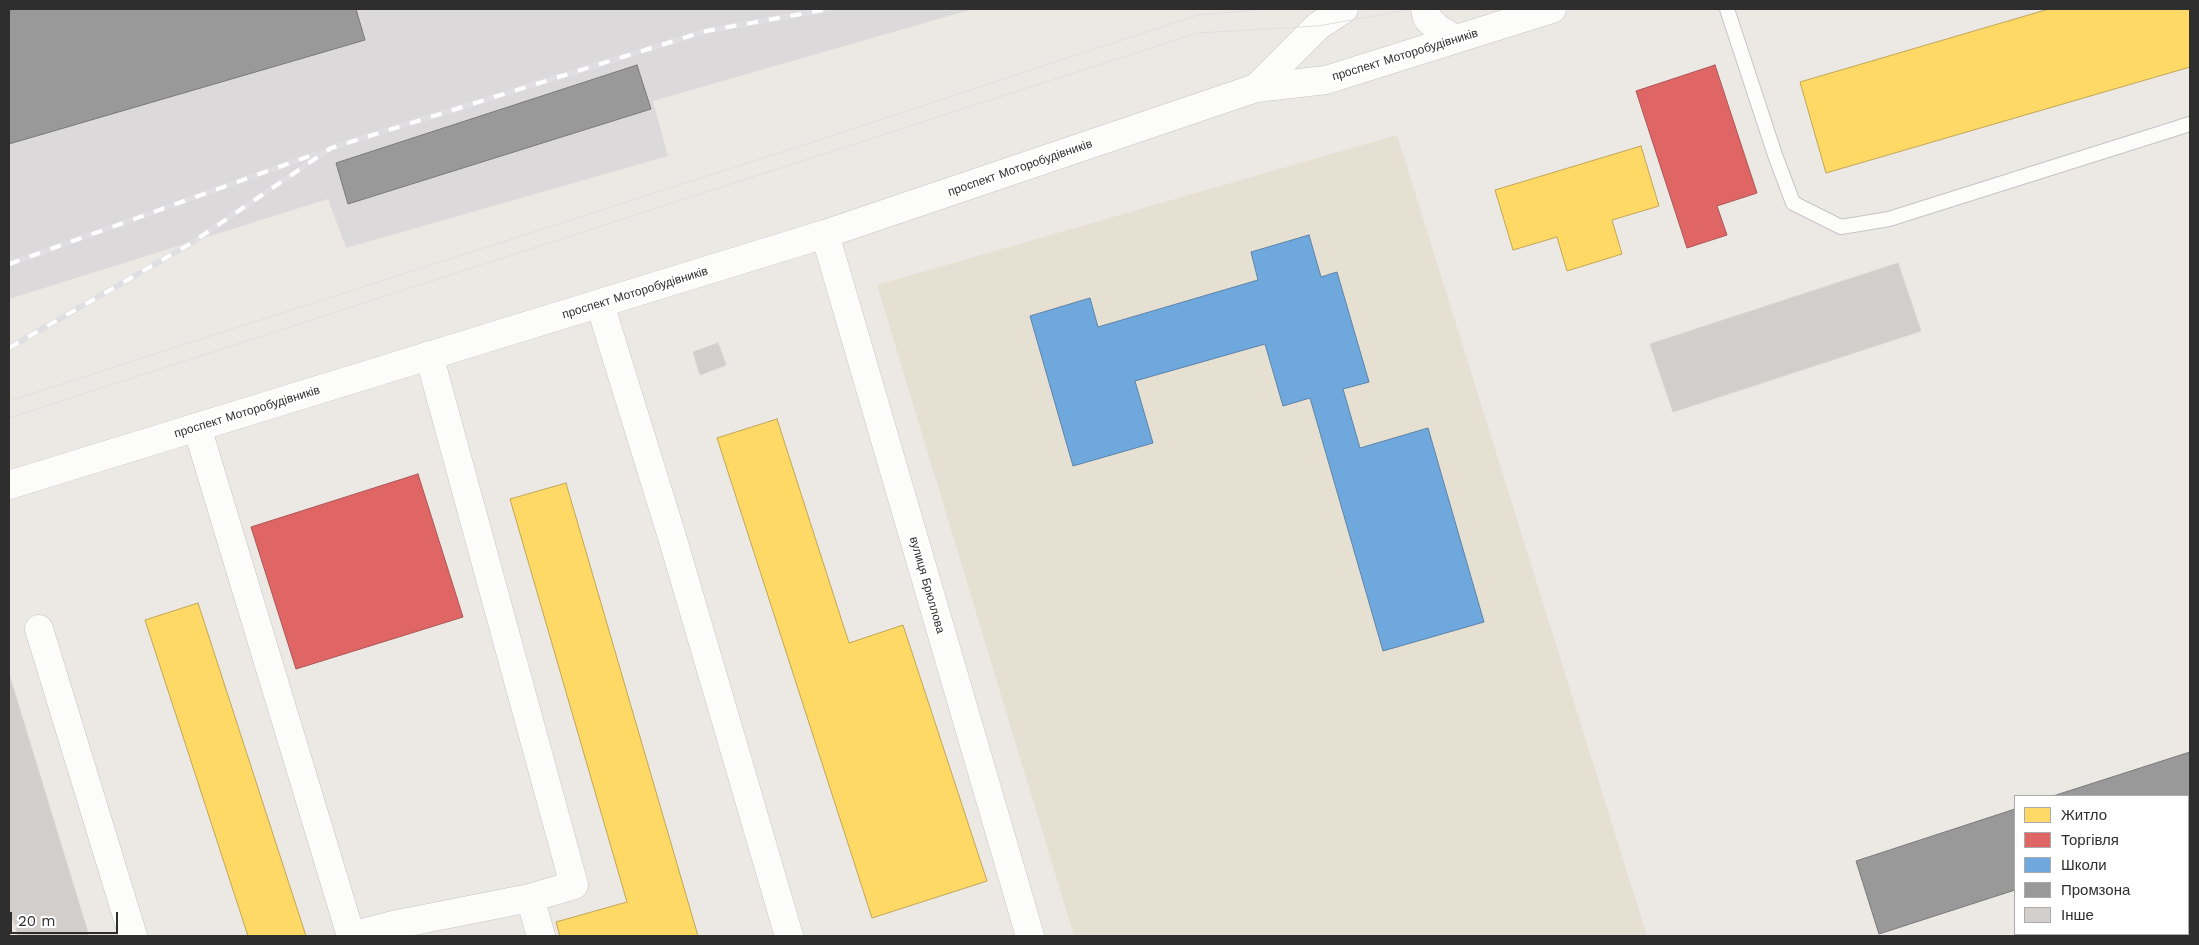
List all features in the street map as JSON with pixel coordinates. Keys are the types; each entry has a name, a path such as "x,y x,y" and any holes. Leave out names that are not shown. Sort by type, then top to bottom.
{"street":[{"name":"проспект Моторобудівників","path":"1256,88 1318,26 1344,9"},
{"path":"1425,9 1427,18 1437,28 1456,39"},
{"name":"проспект Моторобудівників","path":"9,485 825,234 1256,88 1326,80 1552,9"},
{"name":"вулиця Брюллова","path":"825,234 1030,936"},
{"path":"600,304 673,540 789,936"},
{"path":"197,427 351,936 395,931 530,898 574,885 429,355"},
{"path":"39,629 133,936"},
{"path":"530,898 541,936"}],"lane":[{"path":"1727,9 1775,155 1793,203 1841,227 1889,219 2190,124"}],"shaded area":[{"path":"9,9 973,9 653,101 668,156 346,248 328,199 9,299"},
{"path":"1397,135 1647,936 1074,936 877,285"}],"building: Житло":[{"path":"2049,9 2190,9 2190,67 1826,173 1800,82"},
{"path":"1641,146 1659,206 1612,220 1622,254 1567,271 1557,237 1513,250 1495,190"},
{"path":"777,419 849,643 903,625 987,881 872,918 717,438"},
{"path":"566,483 698,936 560,936 556,922 627,902 510,499"},
{"path":"198,603 306,936 248,936 145,620"}],"building: Торгівля":[{"path":"1715,65 1757,193 1717,206 1727,235 1687,248 1636,91"},
{"path":"418,474 463,617 296,669 251,527"}],"building: Школи":[{"path":"1309,235 1321,277 1337,272 1369,382 1343,389 1360,448 1428,428 1484,622 1383,651 1310,398 1283,406 1265,344 1135,381 1153,443 1073,466 1030,316 1090,298 1098,327 1258,280 1251,252"}],"building: Промзона":[{"path":"9,9 356,9 365,40 9,144"},
{"path":"637,65 651,109 348,204 336,163"},
{"path":"2190,752 2189,832 2189,795 2056,795"},
{"path":"2014,809 2014,890 1879,934 1856,861"}],"building: Інше":[{"path":"1898,263 1921,331 1673,412 1650,344"},
{"path":"718,343 726,365 700,375 693,352"},
{"path":"9,674 89,936 18,936 9,907"}],"tram line":[{"path":"9,401 825,138 1198,15 1265,9"},
{"path":"9,418 1197,33 1318,26 1412,9"}],"railway":[{"path":"9,348 190,244 331,148 706,31 829,9"},
{"path":"9,264 315,154"}]}
